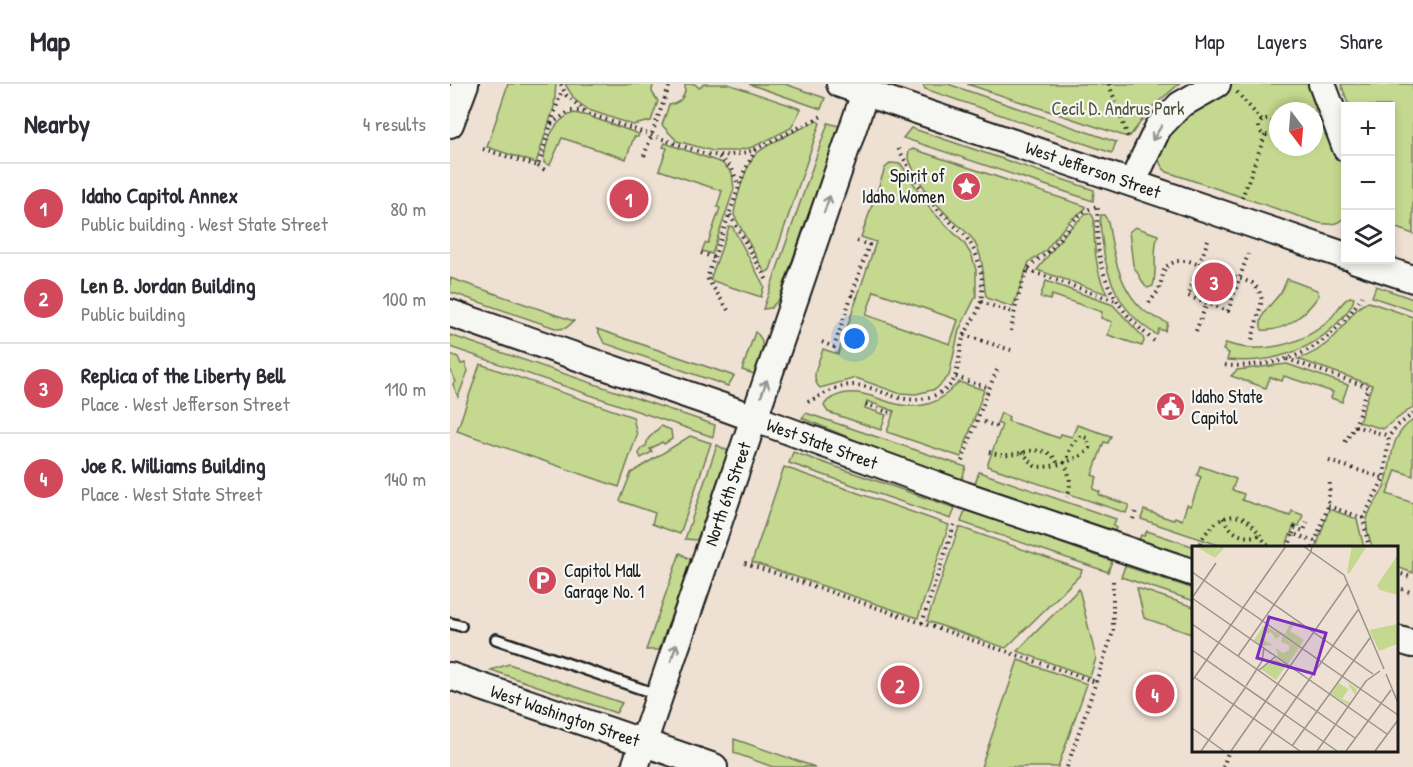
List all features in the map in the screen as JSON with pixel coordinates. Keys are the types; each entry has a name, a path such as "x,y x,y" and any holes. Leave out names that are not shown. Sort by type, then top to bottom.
{"street":[{"path":"450,124 465,84"},
{"name":"West Jefferson Street","path":"840,84 867,88 1132,183 1341,254"},
{"path":"1132,183 1158,128 1180,105 1218,84"},
{"path":"1322,84 1341,135"},
{"name":"North 6th Street","path":"635,767 867,88"},
{"path":"1368,264 1413,279"},
{"name":"West State Street","path":"450,313 754,418 964,495 1192,572"},
{"path":"1398,640 1413,644"},
{"name":"West Washington Street","path":"450,676 714,767"}],"lane":[{"path":"450,623 461,626"},
{"path":"496,639 659,695"}],"path":[{"path":"644,156 670,84"},
{"path":"1108,84 1129,140"},
{"path":"562,87 576,105 588,112 722,159 736,175 738,188"},
{"path":"538,166 562,87"},
{"path":"1242,98 1262,121"},
{"path":"551,124 570,111 588,112"},
{"path":"715,155 736,155 756,149 822,116"},
{"path":"1265,135 1259,127 1262,121 1269,119"},
{"path":"1265,135 1269,134"},
{"path":"1235,218 1265,135"},
{"path":"808,402 836,389 855,385 894,398 917,400 941,392 956,377 964,334 981,302 980,270 971,244 932,204 897,146"},
{"path":"483,149 538,166 548,172"},
{"path":"728,310 707,278 747,164 756,149"},
{"path":"1011,331 1014,313 1028,270 1048,252 1080,215 1098,207 1098,241 1102,269 1116,302 1154,341"},
{"path":"729,214 768,282"},
{"path":"1208,240 1188,296 1228,311 1248,254"},
{"path":"822,342 834,347 869,245 856,241"},
{"path":"701,253 714,258"},
{"path":"1149,303 1159,290 1166,267 1171,263 1183,260 1239,278 1252,283 1262,295 1252,340"},
{"path":"1028,270 1116,302"},
{"path":"851,296 857,298"},
{"path":"1225,365 1247,366 1287,359 1311,349 1330,335 1348,317 1362,297"},
{"path":"981,302 1014,313"},
{"path":"1196,331 1207,303"},
{"path":"964,334 1011,350"},
{"path":"1287,359 1368,387 1355,426 1344,444"},
{"path":"962,462 998,368"},
{"path":"956,377 989,388"},
{"path":"866,404 890,413"},
{"path":"1369,546 1363,518 1384,478 1389,436 1397,426 1413,414"},
{"path":"984,422 998,427"},
{"path":"1355,426 1389,436"},
{"path":"1022,452 1040,468 1066,462 1087,452 1090,448 1087,438 1081,436 1077,438 1068,452 1066,462 1071,485 1067,497"},
{"path":"989,453 1004,455 1045,451 1051,454 1058,464"},
{"path":"1329,461 1384,478"},
{"path":"1314,546 1328,506 1330,482"},
{"path":"1328,506 1363,518"},
{"path":"1133,519 1137,508"},
{"path":"1200,543 1210,526 1223,518 1233,516 1254,526 1268,546"},
{"path":"1223,518 1234,534 1248,537 1259,535"},
{"path":"922,623 955,522"},
{"path":"1289,546 1295,528 1304,531 1307,522"},
{"path":"1293,534 1315,541"},
{"path":"745,563 1096,682"},
{"path":"1398,573 1413,578"},
{"path":"1068,767 1113,632 1113,577"},
{"path":"1402,589 1413,593"},
{"path":"1223,767 1228,752"}],"green space":[{"path":"508,84 556,84 554,107 536,163 487,147"},
{"path":"565,84 653,84 652,92 658,101 651,121 633,125 589,110 575,100"},
{"path":"685,84 695,84 699,88 704,84 728,84 801,109 791,128 753,147 735,151 713,151 677,141 662,125 669,105 680,100 684,95"},
{"path":"749,84 785,84 825,98 821,109"},
{"path":"923,84 948,84 1116,142 1112,153 925,89"},
{"name":"Cecil D. Andrus Park","path":"967,84 1179,84 1152,107 1127,137"},
{"name":"Cecil D. Andrus Park","path":"1233,84 1311,84 1318,102 1269,102 1269,156 1323,156 1323,114 1341,159 1341,221 1330,224 1319,223 1167,172 1159,161 1160,148 1167,135 1179,122 1209,98"},
{"path":"1341,84 1413,84 1413,234 1395,227 1395,102 1348,102"},
{"path":"574,113 639,134 638,137 634,137 626,159 562,138 550,165 544,163 544,155 551,133 561,121"},
{"path":"817,121 820,123 770,270 765,273 734,215 742,183 753,158 762,149"},
{"path":"828,123 839,126 779,299 771,308 763,309"},
{"path":"911,128 1094,190 1093,201 903,138"},
{"path":"665,143 722,163 732,173 734,189 712,254 702,251 705,243 708,243 720,208 717,207 722,191 659,170 667,148 663,147"},
{"path":"913,149 1085,206 1085,209 1069,221 1045,251 1029,262 1013,307 986,296 982,261 978,248 972,238 931,197 920,181 908,156 909,151"},
{"path":"891,163 901,164 931,210 964,243 972,256 976,270 976,296 959,330 949,376 936,389 916,394 898,393 856,378 820,388 815,380 817,364 823,349 838,354 876,242 861,237 885,168","holes":["874,291 958,320 950,344 866,315"]},
{"path":"1087,213 1091,213 1094,219 1098,267 1107,294 1037,270 1067,231"},
{"path":"1101,215 1104,215 1108,221 1119,270 1129,293 1146,312 1168,323 1165,331 1159,329 1157,335 1144,326 1124,306 1117,294 1104,254 1100,227"},
{"path":"732,226 764,286 761,297 710,280 729,227"},
{"path":"1135,227 1158,235 1153,286 1148,288 1133,265 1129,232"},
{"path":"450,278 574,321 566,328 558,329 450,292"},
{"path":"1287,279 1317,290 1319,295 1302,315 1287,325 1262,330 1261,319 1282,290"},
{"path":"1046,281 1113,305 1143,337 1142,346 1108,335 1112,322 1101,318 1102,312 1052,295 1050,300 1040,297"},
{"path":"1376,286 1413,299 1413,311 1372,297"},
{"path":"1350,297 1354,298 1352,304 1342,318 1330,330 1304,347 1290,353 1259,360 1227,360 1229,353 1223,350 1226,343 1266,348 1293,342 1318,329"},
{"path":"1369,302 1413,317 1413,407 1383,429 1359,422 1372,385 1298,359 1313,353 1327,343 1359,307"},
{"path":"597,329 734,376 728,386 604,343"},
{"path":"755,332 762,341 762,346 754,374 742,370"},
{"path":"450,335 715,425 713,437 450,347"},
{"path":"450,354 458,357 461,364 465,363 468,371 458,397 453,384 456,382 450,369"},
{"path":"480,364 633,417 637,435 619,487 457,431"},
{"path":"1287,364 1348,385 1342,402 1331,398 1333,392 1284,376 1282,381 1270,377 1266,388 1231,376 1237,370"},
{"path":"959,382 984,390 961,457 887,432 894,411 867,401 865,408 886,415 881,430 828,412 824,406 827,401 844,393 864,394 904,406 929,404 940,399"},
{"path":"806,413 966,467 962,479 881,451 802,418"},
{"path":"1001,413 1009,417 1008,421 1059,438 1061,434 1072,437 1077,425 1111,436 1108,443 1104,442 1092,475 1097,477 1093,489 1100,492 1099,495 1129,505 1126,513 987,466 1002,425 997,423"},
{"path":"1413,420 1413,476 1396,470 1387,494 1413,503 1413,573 1398,567 1398,546 1372,546 1367,524 1369,512 1384,487 1395,442 1404,427"},
{"path":"661,426 671,430 672,439 650,449 652,452 641,458 639,454 641,448 646,446 648,439"},
{"path":"690,436 711,443 680,534 652,524 655,513 620,501 631,473"},
{"path":"717,445 728,451 697,540 685,539"},
{"path":"793,452 955,508 951,519 789,463"},
{"path":"1200,466 1236,479 1232,490 1244,494 1242,500 1290,516 1292,511 1303,515 1299,526 1294,525 1286,546 1221,546 1141,519 1144,510 1173,520 1175,517 1182,520 1187,505 1191,506 1201,477 1197,475"},
{"path":"784,467 949,525 918,618 752,562"},
{"path":"979,472 1116,519 1113,526 1116,527 1115,531 975,484"},
{"path":"1329,509 1357,519 1364,546 1317,546"},
{"path":"965,510 1112,561 1108,572 961,522"},
{"path":"959,527 1082,570 1080,575 1006,648 927,621"},
{"path":"1147,531 1192,546 1192,557 1139,540 1141,535 1144,536"},
{"path":"680,553 691,560 659,650 646,650"},
{"path":"1125,566 1192,588 1192,600 1121,577"},
{"path":"1137,588 1192,606 1192,634 1144,618"},
{"path":"1079,589 1096,658 1090,677 1017,651"},
{"path":"1018,660 1087,684 1058,767 981,767"},
{"path":"509,664 622,703 616,713 491,670"},
{"path":"734,739 815,767 773,767 734,753"}],"place":[{"name":"Spirit of Idaho Women","path":"966,186"},
{"name":"Idaho Capitol Annex","path":"629,199"},
{"name":"Replica of the Liberty Bell","path":"1214,282"},
{"name":"Idaho State Capitol","path":"1170,407"},
{"name":"Capitol Mall Garage No. 1","path":"543,581"},
{"name":"Len B. Jordan Building","path":"900,685"},
{"name":"Joe R. Williams Building","path":"1155,694"}]}
